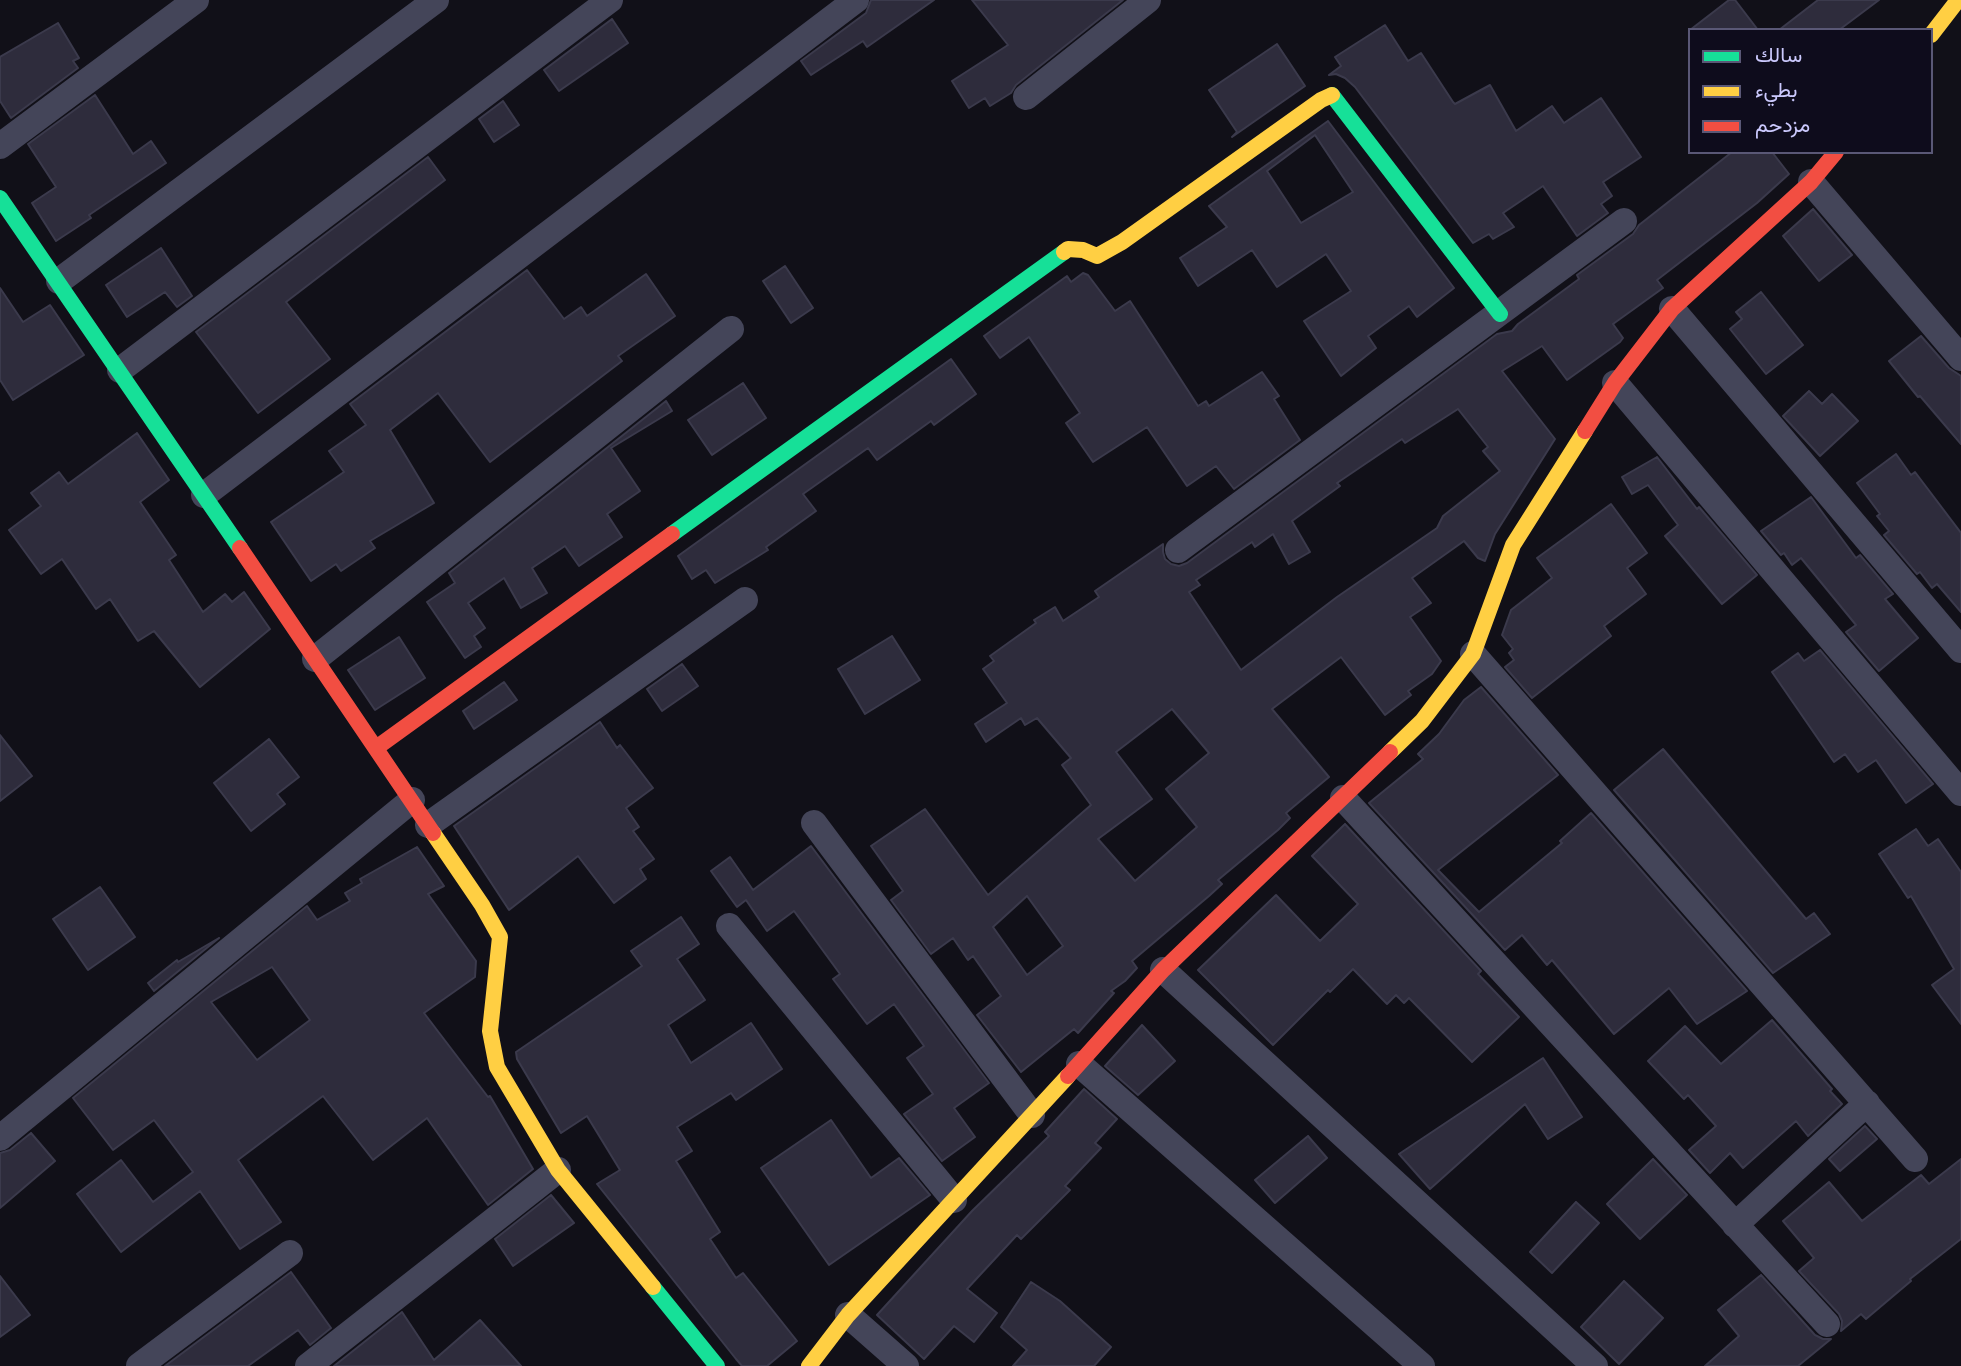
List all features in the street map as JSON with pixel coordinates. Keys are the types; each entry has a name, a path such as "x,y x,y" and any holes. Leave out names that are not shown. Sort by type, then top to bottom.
{"street":[{"path":"0,146 196,0"},
{"path":"59,281 436,0"},
{"path":"120,370 610,0"},
{"path":"204,495 856,0"},
{"path":"1026,97 1149,0"},
{"path":"1933,33 1959,1"},
{"path":"376,748 1068,250 1083,250 1097,257 1321,100 1332,95 1500,314"},
{"path":"809,1366 848,1315 1163,970 1422,721 1473,654 1513,545 1615,383 1672,309 1811,182 1834,154"},
{"path":"1811,182 1961,358"},
{"path":"0,198 120,370 482,905 500,937 490,1031 497,1067 558,1170 717,1366"},
{"path":"1178,550 1624,221"},
{"path":"1672,309 1961,650"},
{"path":"315,659 731,329"},
{"path":"1615,383 1961,793"},
{"path":"428,825 745,600"},
{"path":"1473,654 1915,1159"},
{"path":"1343,798 1826,1324"},
{"path":"0,1138 412,800"},
{"path":"814,823 1032,1115"},
{"path":"729,926 954,1200"},
{"path":"1163,970 1595,1366"},
{"path":"1079,1065 1422,1366"},
{"path":"1735,1225 1867,1103"},
{"path":"308,1366 558,1170"},
{"path":"139,1366 290,1253"},
{"path":"848,1315 906,1366"}],"building":[{"path":"871,0 934,0 867,47 863,41 811,75 801,61 866,13"},
{"path":"972,0 1123,0 1016,85 1011,93 990,106 985,98 969,108 952,81 1008,45"},
{"path":"1729,0 1735,0 1756,28 1693,28"},
{"path":"1818,0 1879,0 1842,28 1782,28"},
{"path":"612,19 628,43 559,91 544,70"},
{"path":"58,23 79,58 73,61 78,68 11,118 0,101 0,57"},
{"path":"1385,25 1408,61 1421,53 1455,104 1490,85 1516,131 1552,106 1564,123 1601,98 1641,157 1603,182 1612,196 1601,204 1608,213 1577,236 1543,186 1503,213 1514,227 1493,239 1489,234 1473,243 1355,87 1345,78 1336,74 1329,75 1341,66 1335,57"},
{"path":"1277,44 1305,86 1232,137 1237,132 1209,90"},
{"path":"95,95 133,154 151,141 166,163 89,215 91,218 56,241 32,203 56,187 28,144"},
{"path":"503,101 519,125 494,142 479,119"},
{"path":"1328,121 1454,288 1417,317 1409,306 1368,336 1376,348 1341,376 1304,321 1351,291 1326,254 1277,287 1252,250 1198,286 1180,258 1227,227 1209,206","holes":["1315,135 1353,192 1301,223 1267,171"]},
{"path":"1729,154 1774,154 1789,174 1757,203 1657,280 1663,288 1613,324 1623,338 1620,342 1567,380 1542,346 1502,371 1555,439 1495,534 1485,561 1478,558 1464,541 1412,578 1431,603 1410,617 1441,661 1432,674 1408,691 1411,695 1385,715 1341,657 1272,709 1329,777 1286,813 1290,818 1278,830 1218,880 1222,884 1132,961 1137,968 1111,991 1114,993 1078,1033 1074,1029 1021,1072 977,1015 1001,996 973,956 968,960 953,938 931,954 891,900 903,891 871,846 925,809 988,895 1091,805 1062,765 1071,758 1037,718 1025,725 1021,718 986,742 975,724 1007,703 983,669 994,661 990,656 1036,623 1034,620 1055,607 1063,621 1099,597 1095,591 1163,544 1165,559 1171,564 1179,566 1187,563 1497,334 1512,331 1579,279 1577,275 1633,234 1639,225","holes":["1458,409 1488,447 1483,451 1500,471 1443,516 1437,528 1337,597 1241,670 1189,592 1200,585 1196,580 1252,542 1255,547 1273,534 1289,564 1310,552 1292,521 1340,486 1337,483 1402,439 1405,443","1172,709 1209,753 1166,789 1197,827 1135,881 1098,839 1152,799 1116,752","1027,896 1063,946 1027,975 993,927"]},
{"path":"428,157 445,180 286,302 330,359 258,413 196,332"},
{"path":"1813,209 1852,255 1819,281 1783,236"},
{"path":"161,248 192,296 177,307 165,292 127,317 106,285"},
{"path":"785,266 813,308 791,323 763,281"},
{"path":"527,270 564,319 581,307 587,316 646,274 675,316 618,356 622,361 490,462 438,393 390,430 434,503 370,541 375,548 341,571 336,564 311,581 271,522 344,472 329,451 366,425 350,404"},
{"path":"1083,273 1088,275 1115,311 1130,301 1198,406 1206,401 1209,406 1262,372 1279,396 1274,399 1300,440 1234,489 1216,466 1187,486 1147,427 1093,462 1066,423 1080,413 1029,337 1000,358 984,336 1067,276 1071,282"},
{"path":"0,288 23,322 50,305 84,355 13,400 0,380"},
{"path":"1761,292 1803,345 1766,374 1730,329 1742,319 1736,312"},
{"path":"1921,336 1949,368 1961,376 1961,444 1889,361"},
{"path":"951,359 976,394 934,425 931,421 877,460 868,448 803,494 816,511 766,547 768,550 715,583 706,570 692,579 678,556"},
{"path":"743,383 766,418 712,455 688,420"},
{"path":"1809,391 1822,404 1832,394 1858,421 1820,456 1783,416"},
{"path":"666,401 672,411 611,448 640,491 607,514 622,537 579,566 565,546 532,568 547,593 521,608 504,578 468,603 485,628 474,636 481,647 465,658 427,602 455,583 449,573"},
{"path":"137,433 169,480 140,502 176,555 169,560 203,612 225,594 232,602 244,592 270,629 200,687 154,631 138,641 110,599 96,609 62,559 41,574 9,530 41,506 31,493 59,472 68,484"},
{"path":"1896,454 1911,475 1915,472 1961,533 1961,612 1937,584 1932,588 1920,572 1917,574 1884,535 1889,531 1857,483"},
{"path":"1657,457 1697,509 1699,507 1757,575 1722,604 1665,536 1678,525 1648,485 1632,494 1622,477"},
{"path":"1811,497 1856,558 1860,555 1893,594 1885,599 1918,638 1879,671 1846,632 1856,625 1801,558 1792,565 1784,553 1781,555 1761,531"},
{"path":"1611,504 1647,553 1627,568 1646,594 1604,626 1611,636 1532,698 1505,667 1514,660 1509,653 1513,649 1502,635 1511,610 1552,578 1537,558"},
{"path":"892,636 920,680 865,714 838,669"},
{"path":"399,637 425,678 375,710 348,670"},
{"path":"1820,650 1933,784 1906,803 1876,760 1858,772 1845,754 1834,762 1772,672 1798,653 1804,661"},
{"path":"682,664 698,686 662,711 647,689"},
{"path":"504,682 517,700 474,729 463,711"},
{"path":"1481,687 1558,775 1438,870 1479,912 1562,843 1560,841 1591,813 1747,991 1697,1024 1669,988 1614,1034 1552,960 1547,965 1522,935 1505,950 1369,803 1423,759 1418,754 1439,734 1464,700"},
{"path":"600,722 617,748 620,745 653,788 626,808 639,827 633,831 654,859 640,869 646,879 614,903 578,856 509,910 454,826"},
{"path":"0,735 32,776 0,801"},
{"path":"269,739 299,777 277,794 285,804 251,831 214,783"},
{"path":"1663,749 1806,919 1814,913 1830,934 1773,973 1614,790"},
{"path":"1345,824 1481,971 1478,974 1519,1017 1472,1062 1409,998 1404,1003 1396,995 1387,1004 1353,969 1273,1045 1198,970 1276,895 1320,941 1358,904 1312,856"},
{"path":"1916,829 1928,846 1938,839 1961,872 1961,1024 1932,985 1954,969 1911,896 1908,898 1879,854"},
{"path":"811,846 989,1083 954,1108 975,1137 942,1161 904,1114 933,1094 907,1058 924,1046 894,1004 867,1024 833,979 840,974 794,911 767,931 746,900 737,907 711,871 730,857 753,890"},
{"path":"417,847 444,886 428,894 476,961 475,977 424,1013 488,1097 490,1096 533,1169 488,1205 427,1118 373,1160 323,1096 238,1160 281,1222 240,1249 200,1191 121,1252 77,1194 121,1160 153,1202 193,1172 154,1120 113,1150 73,1098 307,906 317,920 350,901 345,893 362,883 360,879","holes":["272,967 310,1020 257,1060 211,1002"]},
{"path":"100,887 135,937 88,970 53,919"},
{"path":"681,917 699,944 677,959 705,1000 668,1025 691,1063 751,1023 782,1069 736,1100 731,1093 677,1127 692,1151 676,1161 720,1232 710,1239 736,1278 743,1273 797,1341 767,1366 742,1366 736,1359 597,1184 620,1170 587,1116 561,1133 517,1059 516,1052 642,966 631,951"},
{"path":"219,938 154,991 148,983 177,960 178,962"},
{"path":"1772,1020 1842,1104 1808,1136 1796,1121 1743,1168 1730,1153 1710,1173 1689,1150 1716,1126 1688,1095 1684,1099 1648,1061 1685,1026 1721,1064"},
{"path":"1142,1025 1175,1061 1138,1095 1105,1066"},
{"path":"1543,1058 1582,1117 1548,1139 1525,1104 1430,1189 1399,1154"},
{"path":"1084,1089 1117,1119 1095,1143 1101,1148 1065,1186 1070,1190 1021,1239 1017,1235 967,1289 997,1313 974,1342 954,1326 924,1359 877,1315 972,1211 1049,1136 1045,1132"},
{"path":"831,1120 871,1178 899,1158 930,1195 829,1265 761,1168"},
{"path":"1865,1126 1877,1139 1840,1171 1829,1159"},
{"path":"31,1133 55,1161 0,1208 0,1153 10,1150"},
{"path":"1308,1136 1327,1158 1275,1203 1255,1180"},
{"path":"1653,1159 1687,1195 1640,1239 1607,1204"},
{"path":"1961,1159 1961,1239 1910,1279 1911,1281 1866,1319 1861,1314 1841,1331 1842,1321 1839,1314 1799,1271 1814,1258 1783,1221 1829,1182 1862,1221 1921,1175 1929,1184"},
{"path":"551,1195 574,1223 513,1266 495,1239"},
{"path":"1576,1202 1599,1223 1552,1273 1530,1252"},
{"path":"291,1272 331,1328 310,1345 298,1330 248,1366 165,1366"},
{"path":"1761,1275 1815,1335 1831,1339 1798,1366 1705,1366 1739,1336 1718,1310"},
{"path":"0,1276 30,1315 0,1337"},
{"path":"1624,1281 1663,1318 1619,1364 1581,1327"},
{"path":"1031,1282 1060,1301 1111,1347 1094,1366 1013,1366 1027,1350 1001,1327"},
{"path":"402,1312 434,1360 480,1320 521,1366 334,1366"}],"traffic: fast":[{"path":"1332,95 1500,314"},
{"path":"0,198 240,548"},
{"path":"672,534 1064,252"},
{"path":"653,1287 717,1366"}],"traffic: slow":[{"path":"1933,32 1958,0"},
{"path":"1064,252 1068,249 1083,250 1097,256 1122,242 1321,100 1332,95"},
{"path":"1390,752 1422,721 1473,654 1513,545 1585,431"},
{"path":"433,833 482,905 500,937 490,1031 497,1067 558,1170 653,1287"},
{"path":"809,1366 848,1315 1068,1076"}],"traffic: jam":[{"path":"1585,431 1615,383 1672,309 1811,182 1834,154"},
{"path":"376,748 672,534"},
{"path":"240,548 433,833"},
{"path":"1068,1076 1163,970 1390,752"}]}
